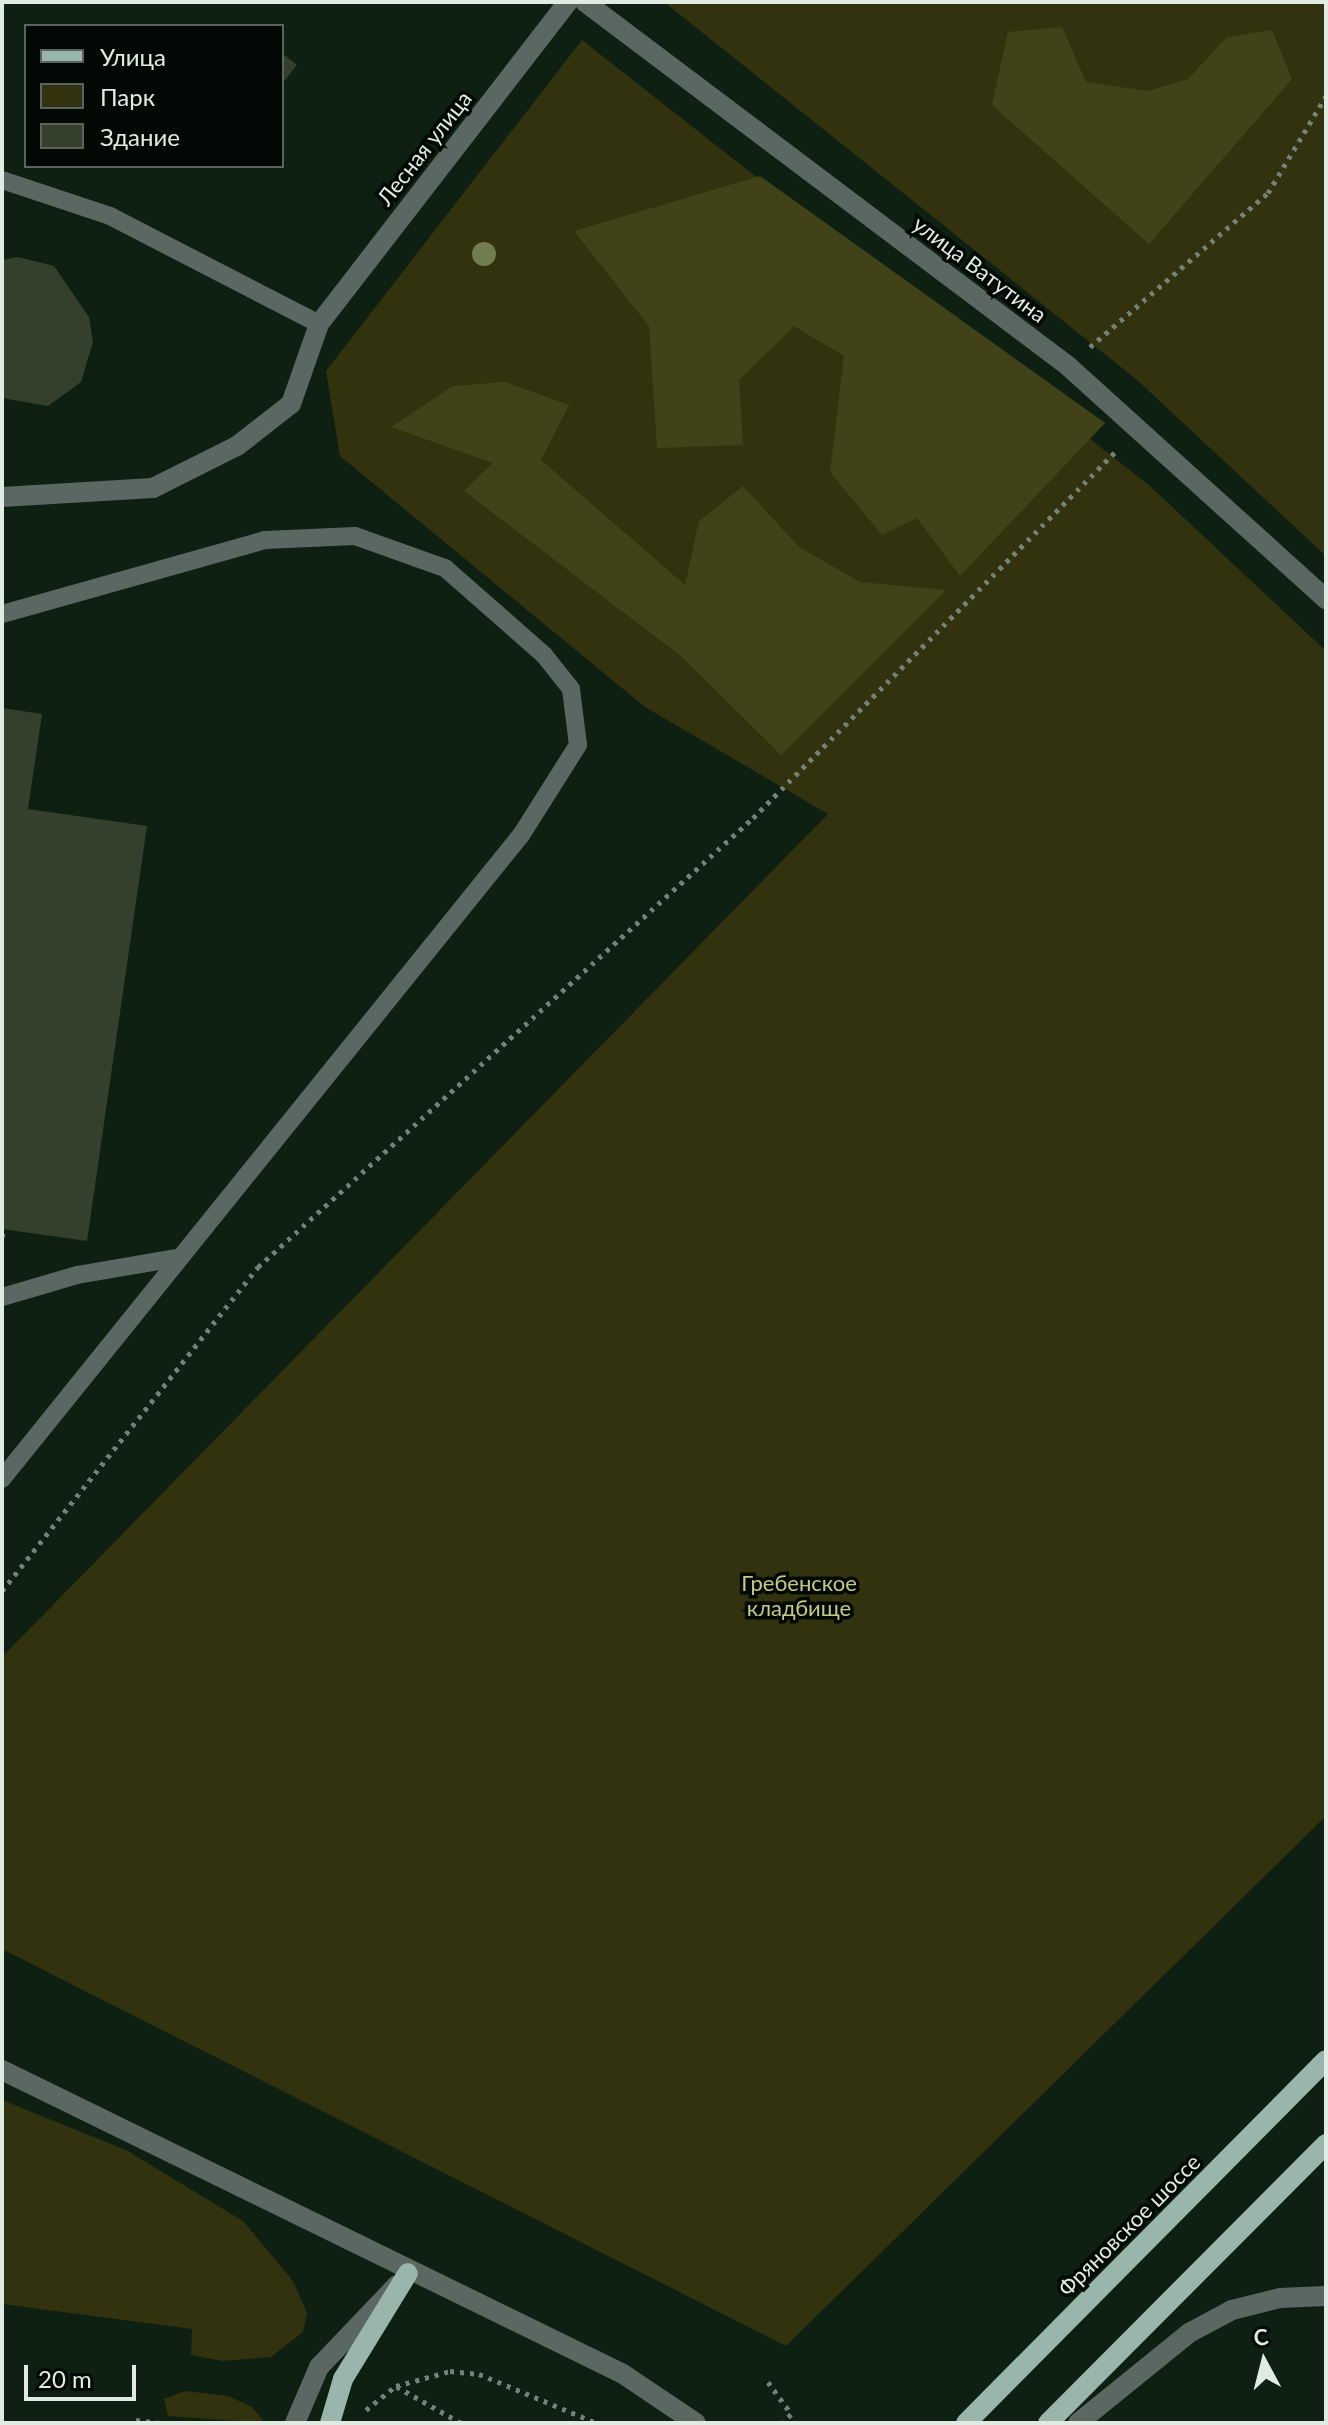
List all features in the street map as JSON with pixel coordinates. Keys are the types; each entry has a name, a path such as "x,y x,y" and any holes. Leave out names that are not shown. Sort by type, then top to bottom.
{"main road":[{"name":"Фряновское шоссе","path":"966,2423 1326,2060"},
{"path":"1048,2423 1326,2144"},
{"path":"330,2423 343,2379 408,2273"}],"street":[{"name":"Лесная улица","path":"2,497 153,488 237,446 291,404 319,324 568,2"},
{"name":"улица Ватутина","path":"585,2 1068,366 1326,599"},
{"path":"2,2070 408,2273 623,2374 696,2423"},
{"path":"295,2423 319,2367 408,2273"},
{"path":"1078,2423 1189,2333 1232,2310 1280,2298 1326,2296"}],"lane":[{"path":"2,180 110,216 319,324"},
{"path":"2,614 265,540 355,536 445,568 544,655 571,689 578,745 521,835 176,1258 2,1479"},
{"path":"2,1297 77,1275 176,1258"}],"path":[{"path":"1068,366 1268,193 1326,96"},
{"path":"2,1591 258,1267 753,818 1137,430"},
{"path":"2,1237 4,1229"},
{"path":"362,2415 376,2398 396,2386 450,2371 479,2374 597,2423"},
{"path":"768,2382 791,2414 783,2423"},
{"path":"396,2386 461,2423"},
{"path":"136,2420 162,2423"}],"green space":[{"path":"664,2 1326,2 1326,556 1136,379"},
{"name":"Гребенское кладбище","path":"582,40 1150,486 1326,651 1326,1816 786,2346 2,1949 2,1657 828,814 645,707 340,456 326,371"},
{"path":"2,2100 126,2150 243,2221 293,2281 307,2313 303,2332 271,2357 223,2361 191,2355 192,2329 2,2304"},
{"path":"185,2391 228,2396 252,2407 265,2423 168,2416 164,2399"}],"shaded area":[{"path":"1062,27 1086,82 1148,91 1188,79 1227,37 1272,30 1292,79 1149,244 992,105 1008,32"},
{"path":"760,176 1105,423 960,576 917,518 882,535 830,472 844,356 794,326 739,380 743,445 657,448 649,326 574,231"},
{"path":"505,382 569,405 541,460 685,585 699,521 743,486 799,547 860,582 946,590 781,755 681,656 464,491 493,463 391,427 453,386"}],"building":[{"path":"284,55 297,65 284,81"},
{"path":"18,257 54,266 89,317 93,342 81,382 48,406 2,398 2,260"},
{"path":"2,708 42,714 28,809 147,826 87,1241 2,1229"}]}
